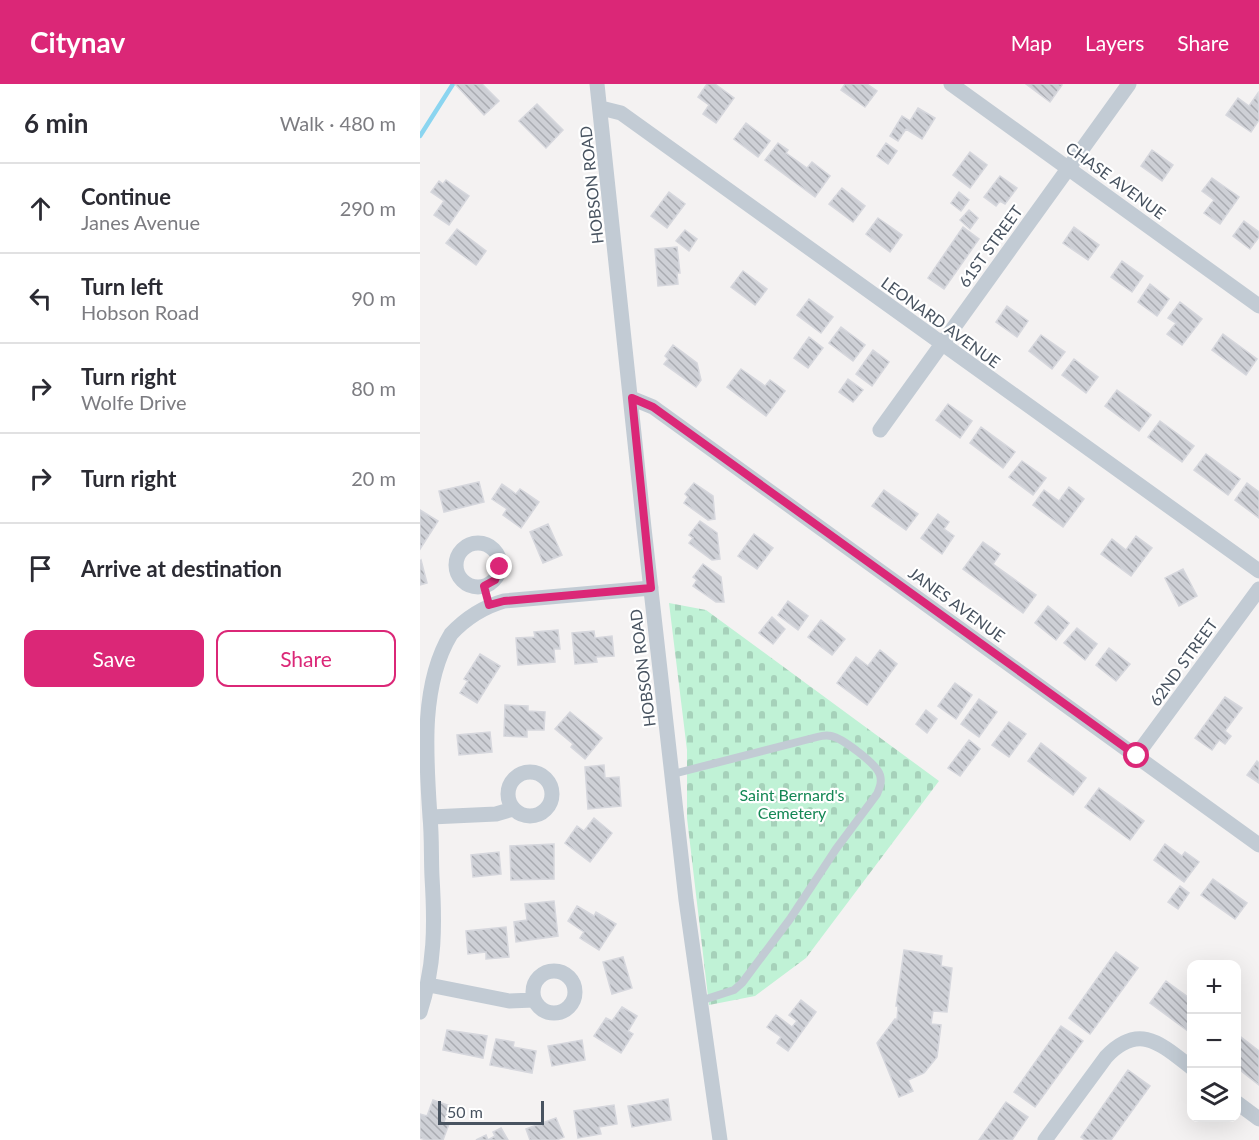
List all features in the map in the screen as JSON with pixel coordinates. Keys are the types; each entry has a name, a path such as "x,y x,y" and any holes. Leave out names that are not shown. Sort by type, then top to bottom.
{"street":[{"name":"CHASE AVENUE","path":"951,84 1259,306"},
{"name":"61ST STREET","path":"880,430 1129,84"},
{"name":"HOBSON ROAD","path":"595,86 601,108 686,900 720,1140"},
{"name":"LEONARD AVENUE","path":"601,108 621,113 1259,571"},
{"name":"JANES AVENUE","path":"632,398 653,407 1259,845"},
{"path":"484,586 489,605"},
{"path":"420,1012 429,985 435,913 421,706 434,657 453,632 489,605 504,601 651,588"},
{"name":"62ND STREET","path":"1137,756 1259,589"},
{"path":"430,817 496,814 513,809"},
{"path":"429,985 509,1000 534,1000"},
{"path":"1045,1140 1117,1045 1131,1039 1144,1038 1155,1041 1187,1065"},
{"path":"1241,1106 1259,1119"}],"lane":[{"path":"673,774 829,735 840,739 877,768 881,776 881,786 877,794 836,849 790,919 742,983 734,990 700,1000"}],"green space":[{"name":"Saint Bernard's Cemetery","path":"669,603 706,610 939,781 806,958 755,996 709,1005 687,818 687,750"}],"building":[{"path":"455,84 482,84 499,101 484,115"},
{"path":"707,84 715,84 734,98 716,123 703,114 709,105 698,97"},
{"path":"845,84 867,84 877,91 865,107 841,90"},
{"path":"1026,84 1060,84 1062,85 1050,102"},
{"path":"1258,93 1259,120 1251,132 1226,115 1238,98 1249,106"},
{"path":"537,104 563,130 546,148 519,121"},
{"path":"918,108 935,118 922,139 906,129 898,141 890,136 902,116 910,121"},
{"path":"746,123 770,141 758,157 734,139"},
{"path":"778,143 788,150 786,153 807,168 812,162 830,176 815,197 765,160"},
{"path":"886,143 897,151 888,164 877,156"},
{"path":"1152,150 1173,165 1162,181 1141,166"},
{"path":"970,152 987,165 970,188 953,175"},
{"path":"1000,176 1017,188 1005,204 1000,201 996,206 984,197"},
{"path":"1212,178 1239,197 1220,224 1204,213 1214,200 1202,191"},
{"path":"446,180 469,196 449,225 434,215 444,201 431,192 439,181 443,184"},
{"path":"842,188 865,206 853,222 829,204"},
{"path":"669,192 685,204 667,228 651,216"},
{"path":"959,192 969,200 961,211 951,203"},
{"path":"969,210 978,218 970,229 960,220"},
{"path":"878,218 902,235 890,252 866,234"},
{"path":"1244,221 1259,232 1259,237 1250,249 1233,236"},
{"path":"963,227 979,239 944,289 928,278"},
{"path":"1074,227 1099,245 1088,260 1063,243"},
{"path":"457,229 486,251 476,265 446,243"},
{"path":"685,230 697,239 689,251 676,241"},
{"path":"677,247 680,273 677,273 678,284 658,286 655,249"},
{"path":"1122,261 1143,276 1132,292 1111,277"},
{"path":"743,271 767,289 755,305 731,287"},
{"path":"1150,284 1169,299 1157,316 1138,302"},
{"path":"809,299 833,317 821,333 797,315"},
{"path":"1180,302 1202,319 1182,345 1167,334 1176,323 1168,318"},
{"path":"1007,306 1028,321 1017,337 996,322"},
{"path":"841,327 865,345 853,361 829,343"},
{"path":"1223,334 1257,359 1246,375 1212,350"},
{"path":"1041,335 1065,352 1052,369 1029,351"},
{"path":"809,337 823,348 808,368 794,358"},
{"path":"673,345 697,363 701,380 696,387 664,364 668,359 665,356"},
{"path":"873,350 889,362 872,386 856,374"},
{"path":"1074,359 1098,377 1086,393 1062,375"},
{"path":"741,369 765,386 770,380 785,391 766,416 727,387"},
{"path":"848,379 863,390 853,402 839,392"},
{"path":"1117,390 1151,415 1139,431 1105,406"},
{"path":"948,404 972,421 960,438 936,420"},
{"path":"1160,421 1194,446 1182,462 1148,437"},
{"path":"981,427 1015,452 1003,468 970,443"},
{"path":"1206,454 1240,479 1228,495 1194,470"},
{"path":"1022,461 1046,478 1033,495 1009,477"},
{"path":"479,482 484,502 444,512 439,491"},
{"path":"694,483 713,496 715,519 708,520 684,503 688,497 685,494"},
{"path":"1247,483 1259,492 1259,518 1235,500"},
{"path":"502,484 516,494 520,489 539,502 521,528 503,515 507,509 492,499"},
{"path":"1069,487 1084,499 1063,527 1033,505 1044,490 1059,501"},
{"path":"884,490 918,514 906,530 872,506"},
{"path":"420,510 438,521 420,549"},
{"path":"938,514 949,522 944,529 954,536 942,554 921,538"},
{"path":"700,521 717,533 720,559 712,560 689,543 693,538 689,535"},
{"path":"548,524 562,555 543,563 530,532"},
{"path":"754,534 773,548 757,569 738,556"},
{"path":"1136,536 1152,548 1131,576 1101,554 1112,539 1126,550"},
{"path":"983,542 1000,554 993,564 1036,595 1023,613 963,569"},
{"path":"420,561 427,583 420,585"},
{"path":"703,564 721,577 724,602 716,602 693,586 697,580 693,577"},
{"path":"1183,569 1197,596 1179,606 1165,578"},
{"path":"788,601 808,616 798,630 778,615"},
{"path":"1048,606 1069,623 1056,640 1035,623"},
{"path":"772,617 785,629 773,644 759,633"},
{"path":"821,620 845,639 832,655 808,637"},
{"path":"1077,628 1097,644 1085,660 1064,643"},
{"path":"558,630 560,649 554,649 555,662 518,665 516,638 535,637 534,632"},
{"path":"594,631 595,638 612,636 614,656 596,657 597,662 575,664 572,633"},
{"path":"1109,648 1130,664 1116,681 1096,665"},
{"path":"880,650 897,664 867,705 837,683 856,657 868,666"},
{"path":"480,654 500,666 477,703 460,693 468,681 464,679"},
{"path":"955,683 972,695 956,719 938,706"},
{"path":"1225,697 1242,708 1225,731 1231,736 1225,744 1219,740 1212,750 1195,738"},
{"path":"979,699 997,712 979,737 961,724"},
{"path":"505,705 528,706 528,711 545,712 544,730 527,730 527,737 504,736"},
{"path":"926,710 937,719 927,733 916,724"},
{"path":"570,712 602,738 585,759 571,747 573,744 555,729"},
{"path":"1009,722 1026,734 1009,757 992,745"},
{"path":"490,732 492,752 459,755 457,735"},
{"path":"969,740 980,749 960,776 948,768"},
{"path":"1041,743 1086,778 1073,795 1028,761"},
{"path":"1257,761 1259,763 1259,783 1247,775"},
{"path":"604,765 605,778 619,777 621,806 588,809 585,767"},
{"path":"1099,788 1144,821 1130,840 1085,807"},
{"path":"594,818 612,833 590,862 565,843 577,826 584,831"},
{"path":"554,844 554,879 511,880 510,846"},
{"path":"1165,844 1182,856 1185,852 1199,862 1184,882 1154,860"},
{"path":"499,852 501,874 473,877 471,855"},
{"path":"1213,879 1247,903 1235,919 1201,895"},
{"path":"1180,886 1189,893 1178,909 1168,902"},
{"path":"554,901 558,936 516,942 514,922 527,920 525,904"},
{"path":"577,906 594,916 596,912 616,924 599,950 580,938 584,932 568,921"},
{"path":"506,927 509,957 486,959 486,952 468,954 466,931"},
{"path":"904,950 942,956 941,966 952,968 947,1012 933,1011 931,1024 941,1025 937,1057 924,1073 908,1080 913,1091 899,1097 877,1043 895,1019 897,1020 898,1006 896,1006"},
{"path":"1116,952 1138,968 1090,1034 1069,1018"},
{"path":"623,957 632,988 612,994 603,962"},
{"path":"1166,981 1187,996 1187,1030 1150,1003"},
{"path":"801,1000 816,1012 788,1051 777,1043 781,1037 767,1027 776,1015 792,1027 797,1021 789,1015"},
{"path":"622,1007 637,1016 628,1031 633,1034 621,1053 594,1036 606,1018 612,1021"},
{"path":"1061,1026 1083,1041 1035,1107 1014,1092"},
{"path":"447,1030 487,1036 483,1058 443,1050"},
{"path":"1241,1037 1259,1051 1259,1085 1241,1071"},
{"path":"496,1039 514,1042 513,1047 536,1051 532,1073 490,1065"},
{"path":"582,1040 585,1060 552,1066 548,1046"},
{"path":"1128,1070 1150,1086 1111,1140 1085,1140 1081,1137"},
{"path":"668,1099 671,1120 632,1127 628,1106"},
{"path":"433,1100 450,1106 444,1122 449,1124 443,1140 420,1138 420,1114 427,1116"},
{"path":"1006,1102 1028,1117 1012,1140 979,1140"},
{"path":"614,1105 617,1124 599,1127 601,1134 578,1138 574,1111"},
{"path":"556,1118 564,1137 556,1140 530,1140 526,1129"},
{"path":"501,1128 508,1140 488,1140 495,1136 493,1132"},
{"path":"486,1135 488,1140 476,1140"}],"waterway":[{"path":"420,136 453,84"}],"route":[{"path":"500,567 495,580 484,586 489,605 504,601 651,588 632,398 653,407 1137,756"}]}
